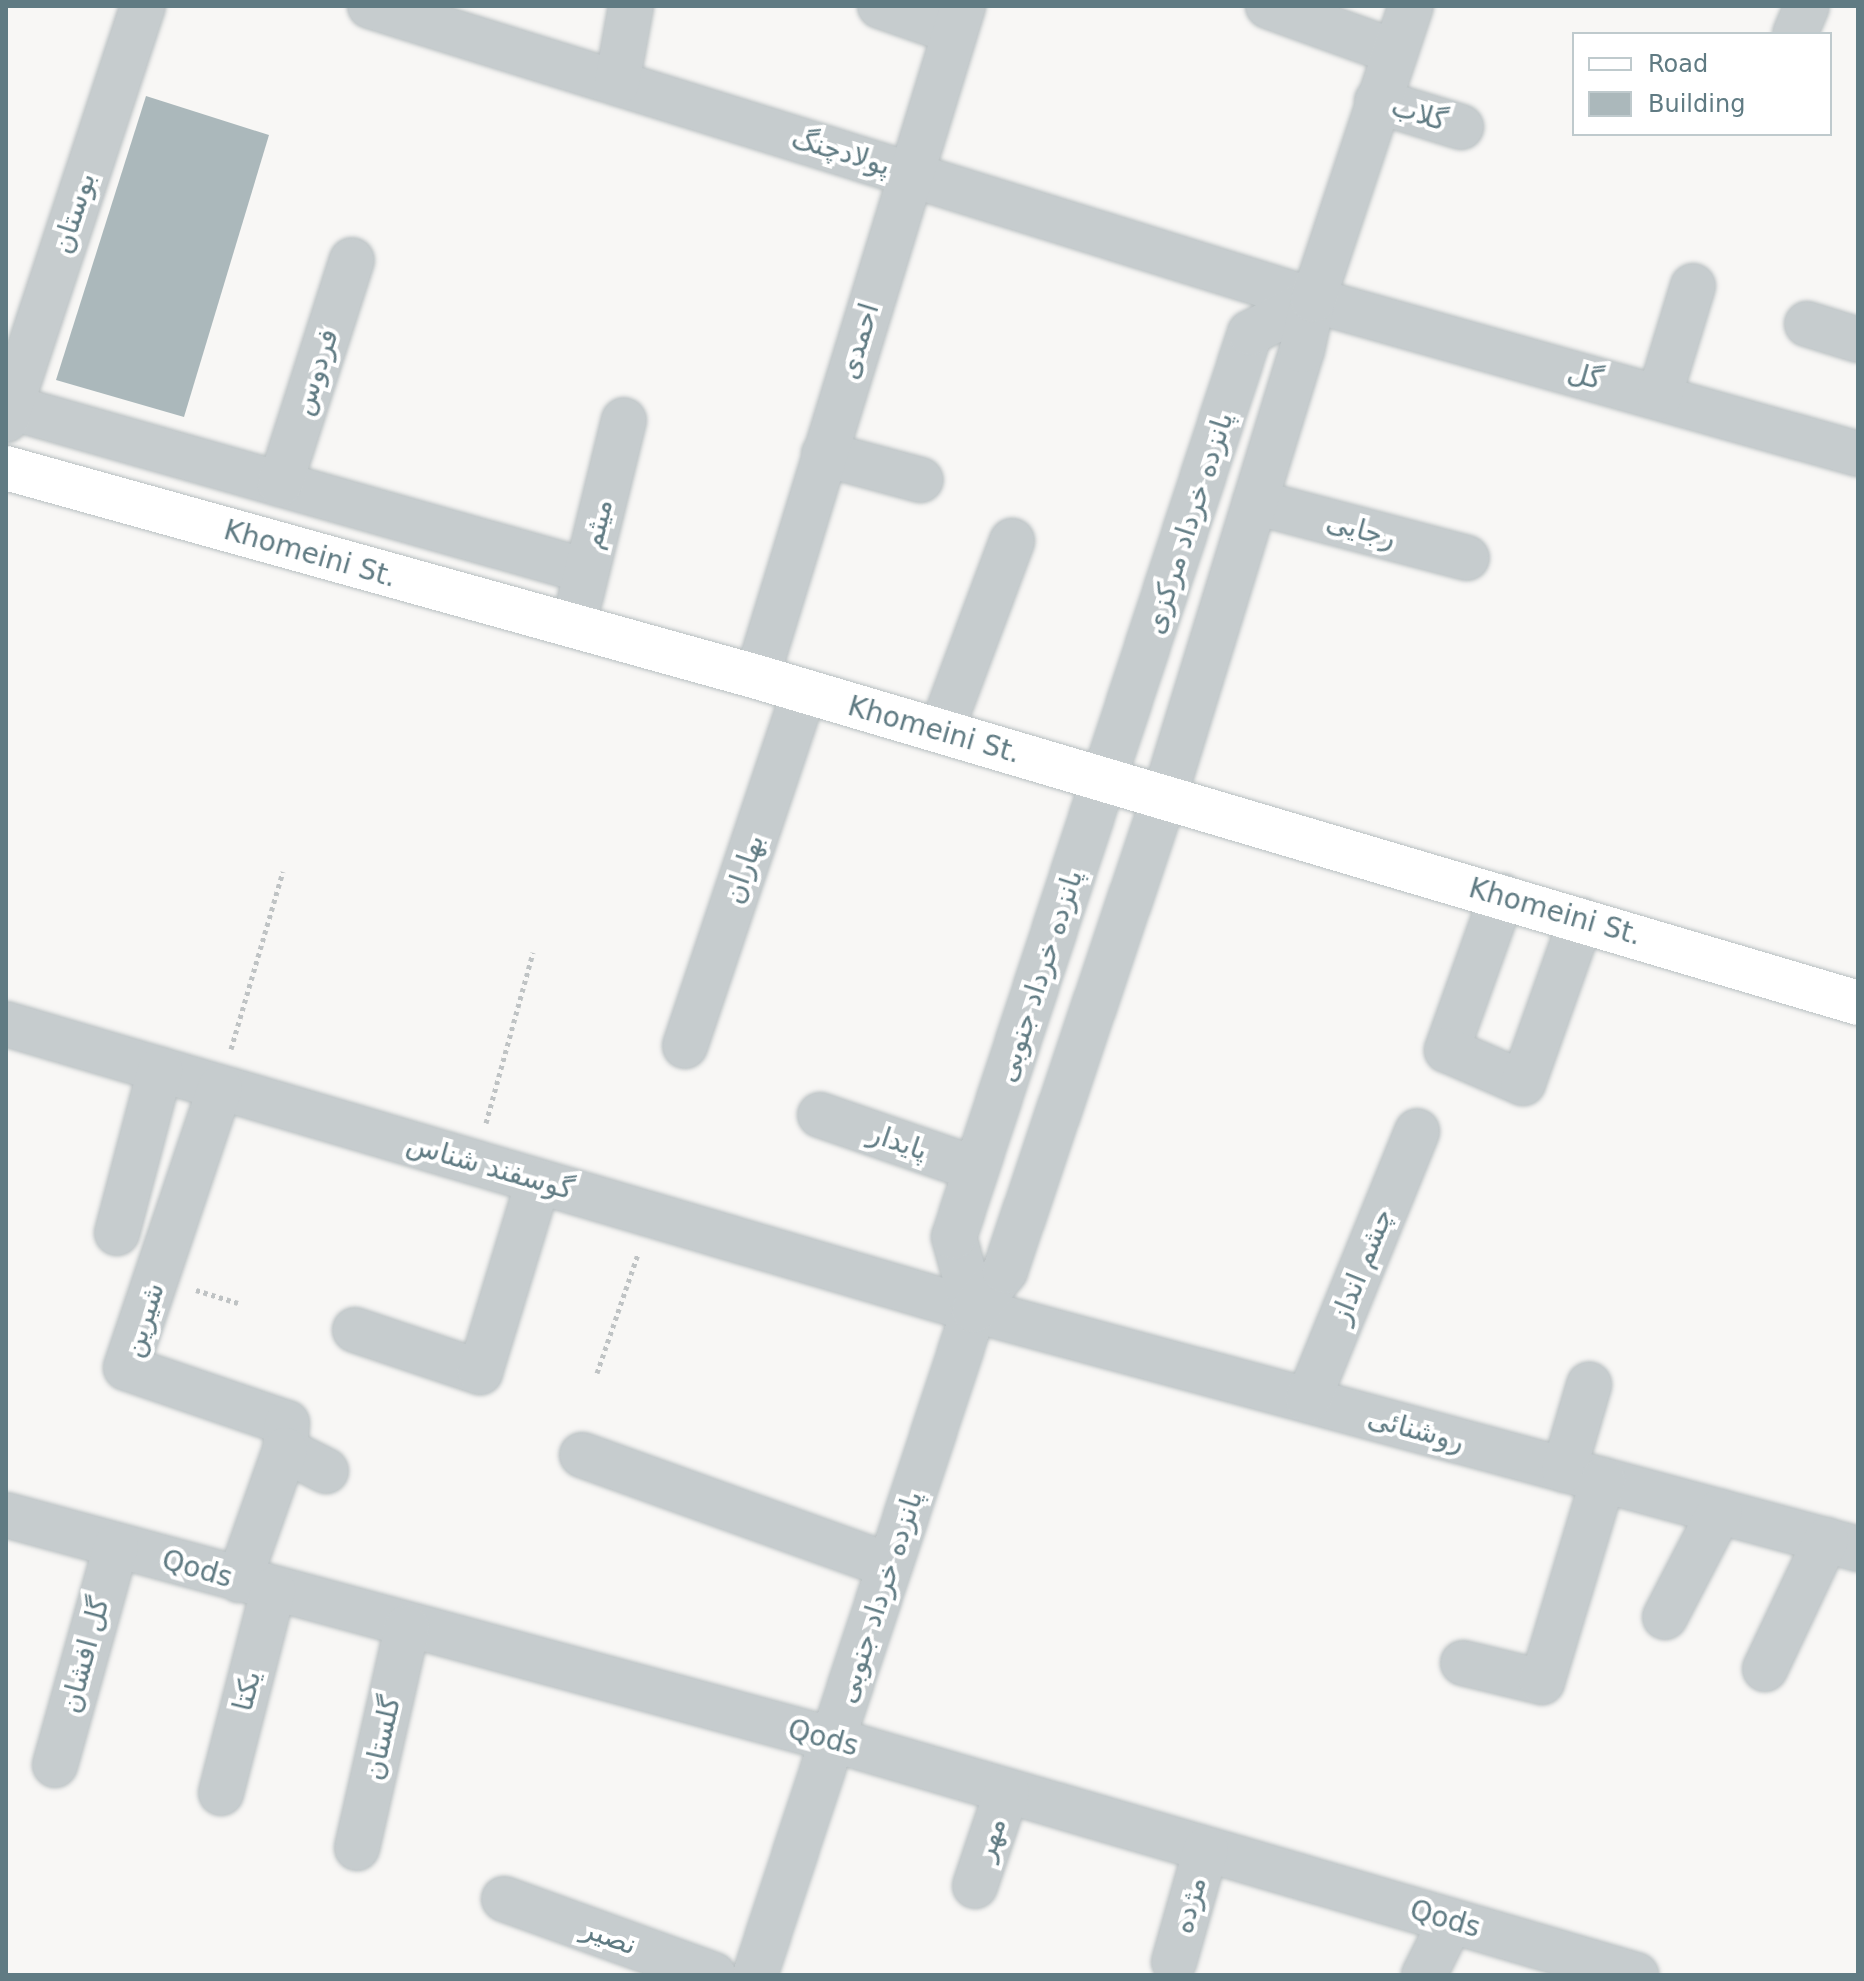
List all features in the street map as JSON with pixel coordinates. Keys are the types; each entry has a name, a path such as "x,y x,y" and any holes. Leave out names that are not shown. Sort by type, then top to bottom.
{"main road":[{"name":"Khomeini St.","path":"6,468 757,677 1858,1003"}],"street":[{"name":"بوستان","path":"8,413 143,6"},
{"name":"پولادچنگ","path":"370,6 1313,300"},
{"path":"617,83 631,6"},
{"path":"880,6 959,19"},
{"path":"1268,6 1395,52"},
{"name":"پانزده خرداد مرکزی","path":"1164,798 1313,300 1411,6"},
{"path":"1796,32 1807,6"},
{"name":"احمدی","path":"757,677 959,19"},
{"name":"گلاب","path":"1377,101 1461,127"},
{"name":"فردوس","path":"280,484 352,260"},
{"path":"1659,397 1693,286"},
{"name":"پانزده خرداد مرکزی","path":"1106,780 1250,333 1313,300"},
{"name":"گل","path":"1313,300 1858,454"},
{"path":"1807,324 1858,340"},
{"path":"8,413 280,484 586,571"},
{"name":"میثم","path":"573,628 624,420"},
{"path":"824,454 921,480"},
{"name":"رجایی","path":"1255,502 1467,558"},
{"path":"941,731 1012,541"},
{"name":"بهاران","path":"685,1046 804,692"},
{"name":"پانزده خرداد جنوبی","path":"974,1310 954,1237 1106,780"},
{"name":"پانزده خرداد جنوبی","path":"755,1975 974,1310 1005,1271 1164,798"},
{"path":"1502,896 1447,1050 1523,1083 1581,920"},
{"name":"گوسفند شناس","path":"6,1024 974,1310"},
{"path":"117,1233 160,1070"},
{"name":"شیرین","path":"220,1088 126,1368 287,1423 285,1450"},
{"name":"پایدار","path":"820,1115 976,1169"},
{"name":"چشم انداز","path":"1308,1400 1417,1131"},
{"path":"355,1330 480,1372 538,1182"},
{"name":"روشنائی","path":"974,1310 1842,1544"},
{"path":"1463,1663 1542,1682 1583,1475 1589,1385"},
{"path":"285,1450 326,1471"},
{"name":"یکتا","path":"221,1793 256,1585 285,1450"},
{"path":"582,1455 890,1566"},
{"path":"1665,1617 1720,1511"},
{"name":"Qods","path":"6,1515 407,1628 834,1740 1451,1921 1557,1964 1636,1975"},
{"path":"1765,1669 1842,1544"},
{"name":"گل افشان","path":"55,1765 116,1546"},
{"name":"گلستان","path":"357,1848 407,1628"},
{"name":"مهر","path":"975,1886 1007,1791"},
{"name":"مژده","path":"1174,1962 1206,1849"},
{"name":"نصیر","path":"504,1899 714,1975"},
{"path":"1424,1975 1451,1921"}],"path":[{"path":"220,1088 283,871"},
{"path":"475,1163 533,952"},
{"path":"597,1373 651,1215"}],"building":[{"path":"146,96 269,135 184,417 56,380"}]}
